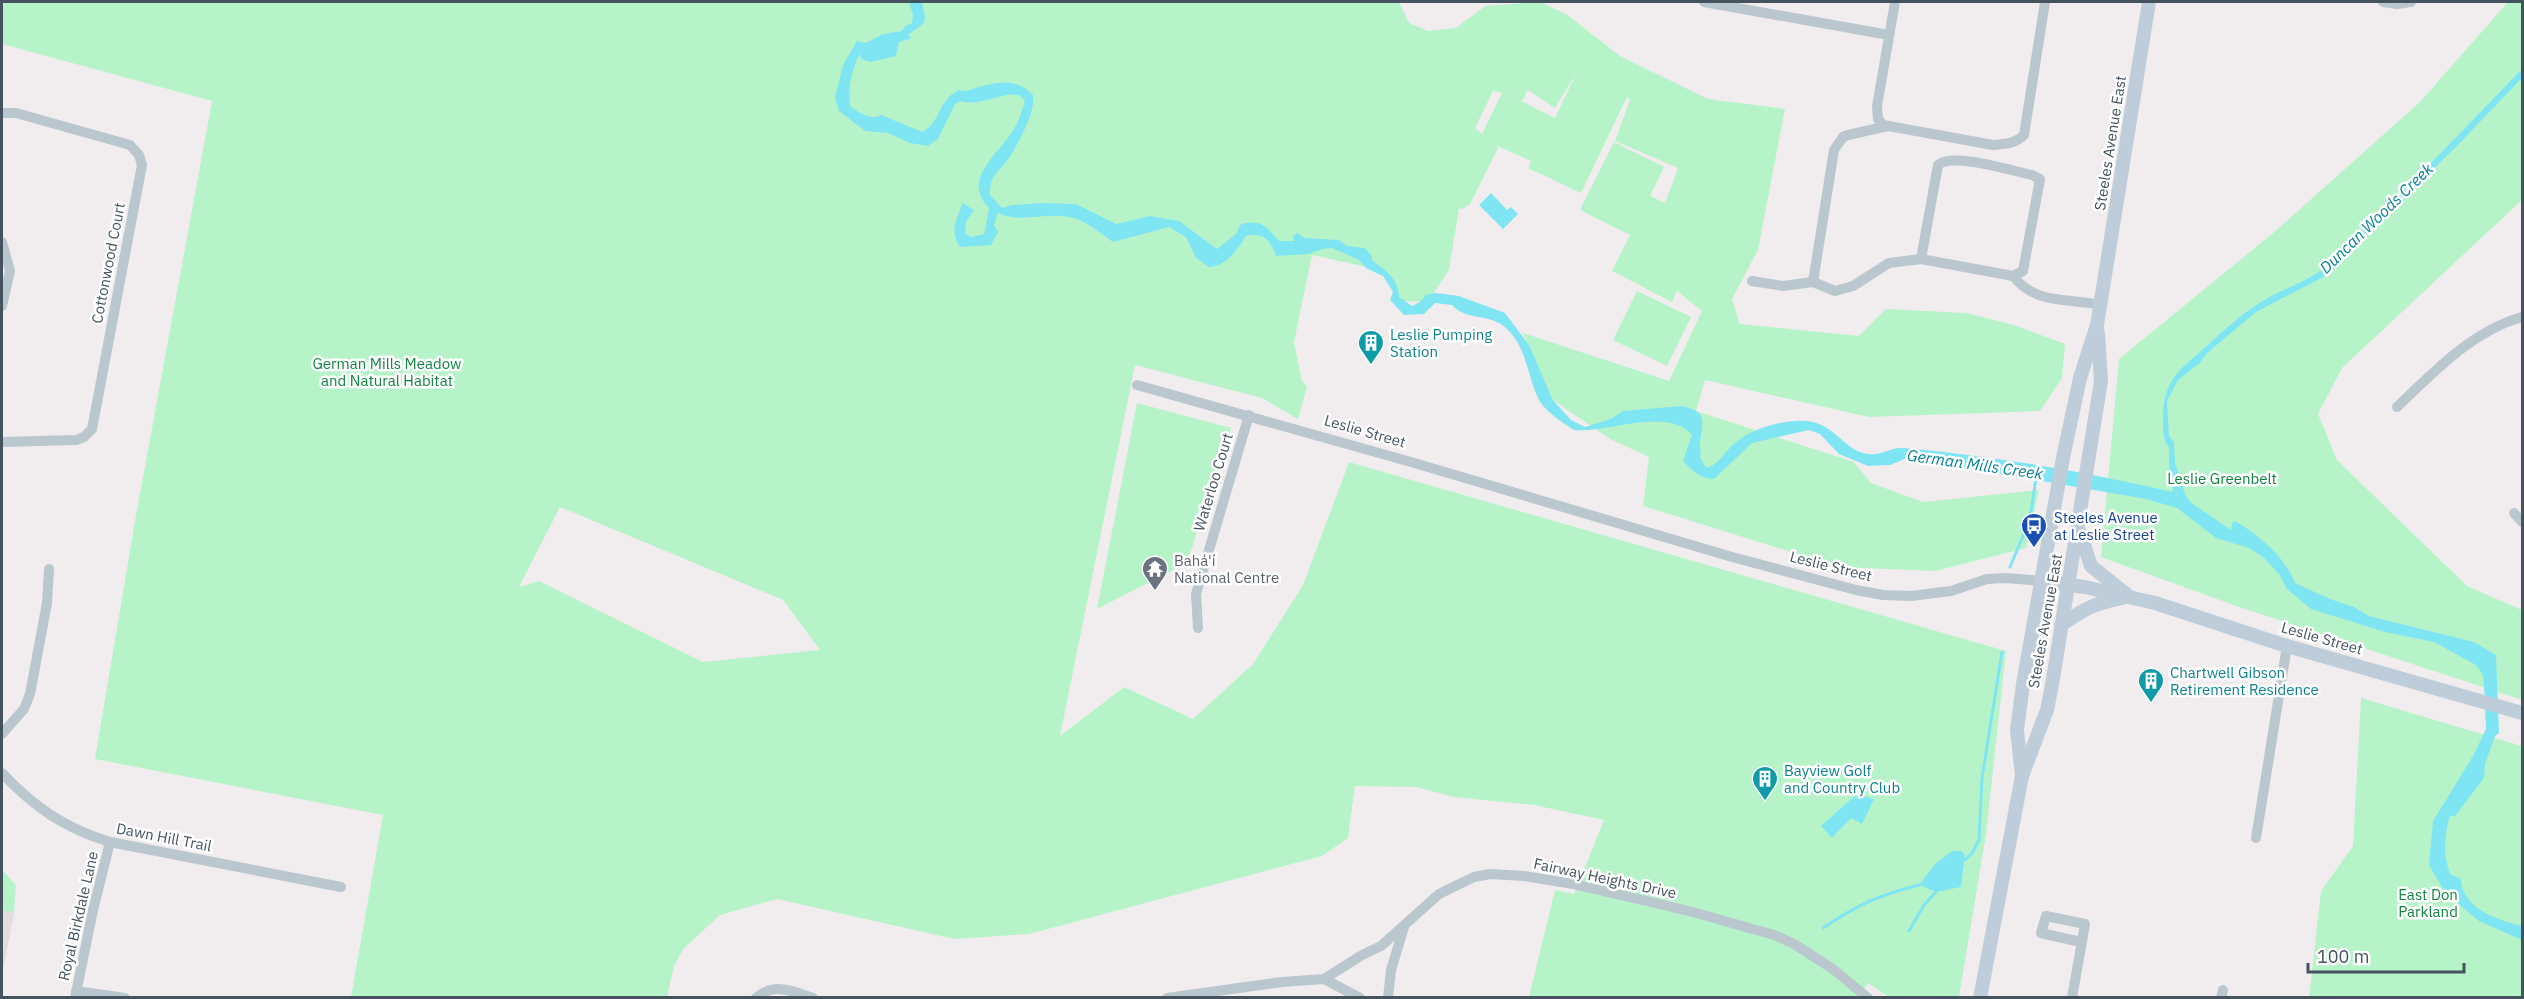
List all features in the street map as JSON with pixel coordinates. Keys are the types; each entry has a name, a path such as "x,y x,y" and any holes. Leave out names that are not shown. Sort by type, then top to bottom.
{"main road":[{"name":"Steeles Avenue East","path":"2022,777 2018,730 2019,711 2063,458 2080,378 2097,325 2149,2"},
{"name":"Steeles Avenue East","path":"1980,998 2022,777 2047,710 2101,381 2097,325"},
{"path":"2078,528 2091,566 2130,597"},
{"name":"Leslie Street","path":"2042,581 2155,603 2287,646 2516,711"},
{"path":"2061,625 2098,602 2130,597"}],"street":[{"path":"1704,2 1750,6 1889,35"},
{"path":"1895,2 1877,106 1878,119 1883,125 1993,145 2018,141 2024,135 2045,2"},
{"path":"2383,2 2397,4 2411,2"},
{"name":"Cottonwood Court","path":"2,113 16,113 129,145 140,155 142,165 92,429 84,437 76,440 2,442"},
{"path":"1813,282 1834,150 1843,137 1888,126"},
{"path":"1752,281 1783,286 1813,282 1835,291 1853,286 1889,263 1921,259 2013,276 2023,271 2027,257 2040,179 2032,175 1953,159 1941,162 1938,165 1921,259"},
{"path":"2,242 10,271 2,306"},
{"path":"2013,276 2020,285 2035,295 2062,300 2080,300 2100,305"},
{"path":"2397,407 2456,351 2523,316"},
{"name":"Leslie Street","path":"1137,385 1249,415 1721,554 1856,590 1883,595 1911,596 1950,591 1987,579 2042,581"},
{"name":"Waterloo Court","path":"1198,628 1196,594 1249,415"},
{"path":"2514,513 2523,522"},
{"path":"2,734 24,709 30,694 47,603 49,568"},
{"path":"2256,838 2287,646"},
{"name":"Dawn Hill Trail","path":"2,772 22,795 48,816 87,835 110,842 341,887"},
{"name":"Royal Birkdale Lane","path":"76,994 110,842"},
{"name":"Fairway Heights Drive","path":"1167,998 1282,982 1324,979 1381,946 1438,894 1474,877 1490,874 1524,876 1573,884 1689,911 1774,935 1794,944 1833,969 1868,998"},
{"path":"1388,998 1391,970 1405,924"},
{"path":"2072,998 2082,942"},
{"path":"1324,979 1360,998"},
{"path":"756,998 774,989 789,988 813,998"},
{"path":"76,994 126,998"}],"shaded area":[{"path":"2,910 14,913 2,976"}],"green space":[{"name":"German Mills Meadow and Natural Habitat","path":"2,2 1399,2 1409,23 1428,31 1456,28 1485,6 1540,2 1566,14 1620,56 1708,99 1785,109 1758,250 1732,299 1740,324 1859,336 1886,309 1966,313 2014,325 2065,344 2062,378 2040,411 1869,417 1705,380 1696,411 1854,462 1871,483 1923,502 2039,490 2026,548 1935,571 1840,567 1643,506 1649,457 1610,439 1553,400 1523,333 1669,381 1702,311 1677,291 1672,302 1612,271 1630,235 1580,210 1614,142 1664,167 1650,196 1665,203 1678,168 1615,141 1630,100 1627,97 1581,193 1528,168 1531,161 1497,146 1470,204 1463,209 1459,208 1449,270 1428,302 1400,301 1385,271 1312,255 1294,342 1302,381 1307,386 1298,419 1262,398 1135,365 1060,736 1124,687 1193,719 1253,664 1303,585 1349,462 2006,651 1986,834 1959,997 1889,997 1868,983 1858,998 1529,997 1555,890 1574,894 1604,820 1534,805 1454,797 1416,787 1355,786 1348,838 1322,856 1029,934 954,939 777,899 720,915 684,948 674,966 667,997 351,997 383,815 95,759 135,521 212,101 2,44","holes":["1576,74 1555,118 1507,94 1522,101 1528,90 1555,108","1493,91 1502,93 1482,134 1475,128","560,507 783,600 820,650 703,662 539,581 519,587"]},
{"name":"Leslie Greenbelt","path":"2508,2 2522,2 2522,200 2342,368 2318,414 2337,460 2467,586 2522,610 2522,698 2519,699 2239,607 2101,557 2119,359 2273,233 2419,103"},
{"path":"1637,291 1691,317 1667,366 1613,340"},
{"path":"1137,403 1231,428 1187,563 1097,609"},
{"name":"East Don Parkland","path":"2361,698 2522,746 2522,997 2309,998 2321,891 2353,846"},
{"path":"2,870 16,885 14,913 2,910"}],"water":[{"path":"909,2 922,2 924,23 908,35 912,38 899,42 896,56 870,62 861,59 860,54 851,79 850,106 865,115 877,117 881,115 922,132 933,123 947,99 959,90 965,91 1001,82 1026,89 1033,95 1029,119 1013,152 991,182 990,195 1002,208 1041,203 1076,204 1116,224 1150,216 1179,221 1217,249 1236,234 1240,225 1247,223 1262,225 1279,241 1294,241 1293,236 1297,233 1305,238 1339,240 1347,246 1365,248 1372,256 1372,260 1394,280 1399,297 1412,306 1426,295 1436,293 1459,296 1505,313 1529,345 1553,400 1571,420 1585,427 1611,419 1623,411 1681,406 1696,411 1702,418 1700,457 1706,468 1718,462 1739,440 1754,431 1779,423 1809,421 1829,429 1850,447 1868,454 1899,448 1917,449 2055,468 2173,492 2169,447 2164,437 2163,416 2166,394 2177,373 2224,330 2257,304 2323,268 2435,159 2522,69 2522,78 2454,149 2351,248 2331,273 2256,312 2178,380 2167,401 2169,436 2174,442 2175,463 2190,502 2231,530 2232,523 2235,521 2253,533 2285,564 2295,583 2354,607 2369,616 2474,642 2496,655 2499,733 2495,736 2485,764 2484,778 2455,816 2450,816 2446,831 2445,852 2450,874 2461,879 2463,889 2474,905 2492,916 2522,926 2522,940 2479,921 2443,889 2429,865 2433,821 2473,756 2486,729 2483,675 2476,665 2434,642 2385,632 2311,609 2287,589 2279,574 2263,557 2249,548 2216,538 2177,508 2146,499 1916,459 1907,458 1890,465 1868,466 1839,454 1820,434 1809,430 1752,443 1714,479 1709,479 1689,468 1683,461 1692,435 1668,422 1653,421 1574,430 1550,412 1539,400 1523,353 1513,336 1500,323 1464,313 1452,305 1435,303 1424,314 1404,315 1390,300 1393,292 1383,276 1366,268 1359,260 1332,248 1309,254 1276,256 1265,238 1252,235 1246,236 1226,260 1209,267 1196,258 1186,237 1169,227 1113,242 1089,225 1073,218 1054,216 1025,218 998,213 994,225 998,232 991,245 960,247 954,229 962,203 974,210 966,222 965,234 972,237 984,234 989,208 981,197 979,186 981,176 1015,127 1025,101 1020,96 1006,95 979,102 961,101 955,104 938,139 928,146 910,143 888,133 865,131 839,111 835,98 843,65 857,41 866,43 883,34 902,31 905,26 912,23 913,15"},
{"path":"1491,193 1507,210 1511,207 1518,214 1503,229 1479,205"},
{"path":"1857,794 1874,799 1862,824 1851,818 1832,838 1821,826"},
{"path":"1952,851 1961,851 1965,855 1961,887 1936,892 1919,885 1935,864"}],"waterway":[{"name":"German Mills Creek","path":"2010,567 2030,519 2036,478"},
{"path":"1965,860 1979,840 1982,778 2002,652"},
{"path":"1823,928 1869,902 1919,885"},
{"path":"1909,931 1924,905 1936,892"}],"place":[{"name":"Leslie Pumping Station","path":"1371,366"},
{"name":"Steeles Avenue at Leslie Street","path":"2034,549"},
{"name":"Bahá'í National Centre","path":"1155,592"},
{"name":"Chartwell Gibson Retirement Residence","path":"2151,704"},
{"name":"Bayview Golf and Country Club","path":"1765,802"}],"water label":[{"name":"Duncan Woods Creek","path":"2376,218"}]}
